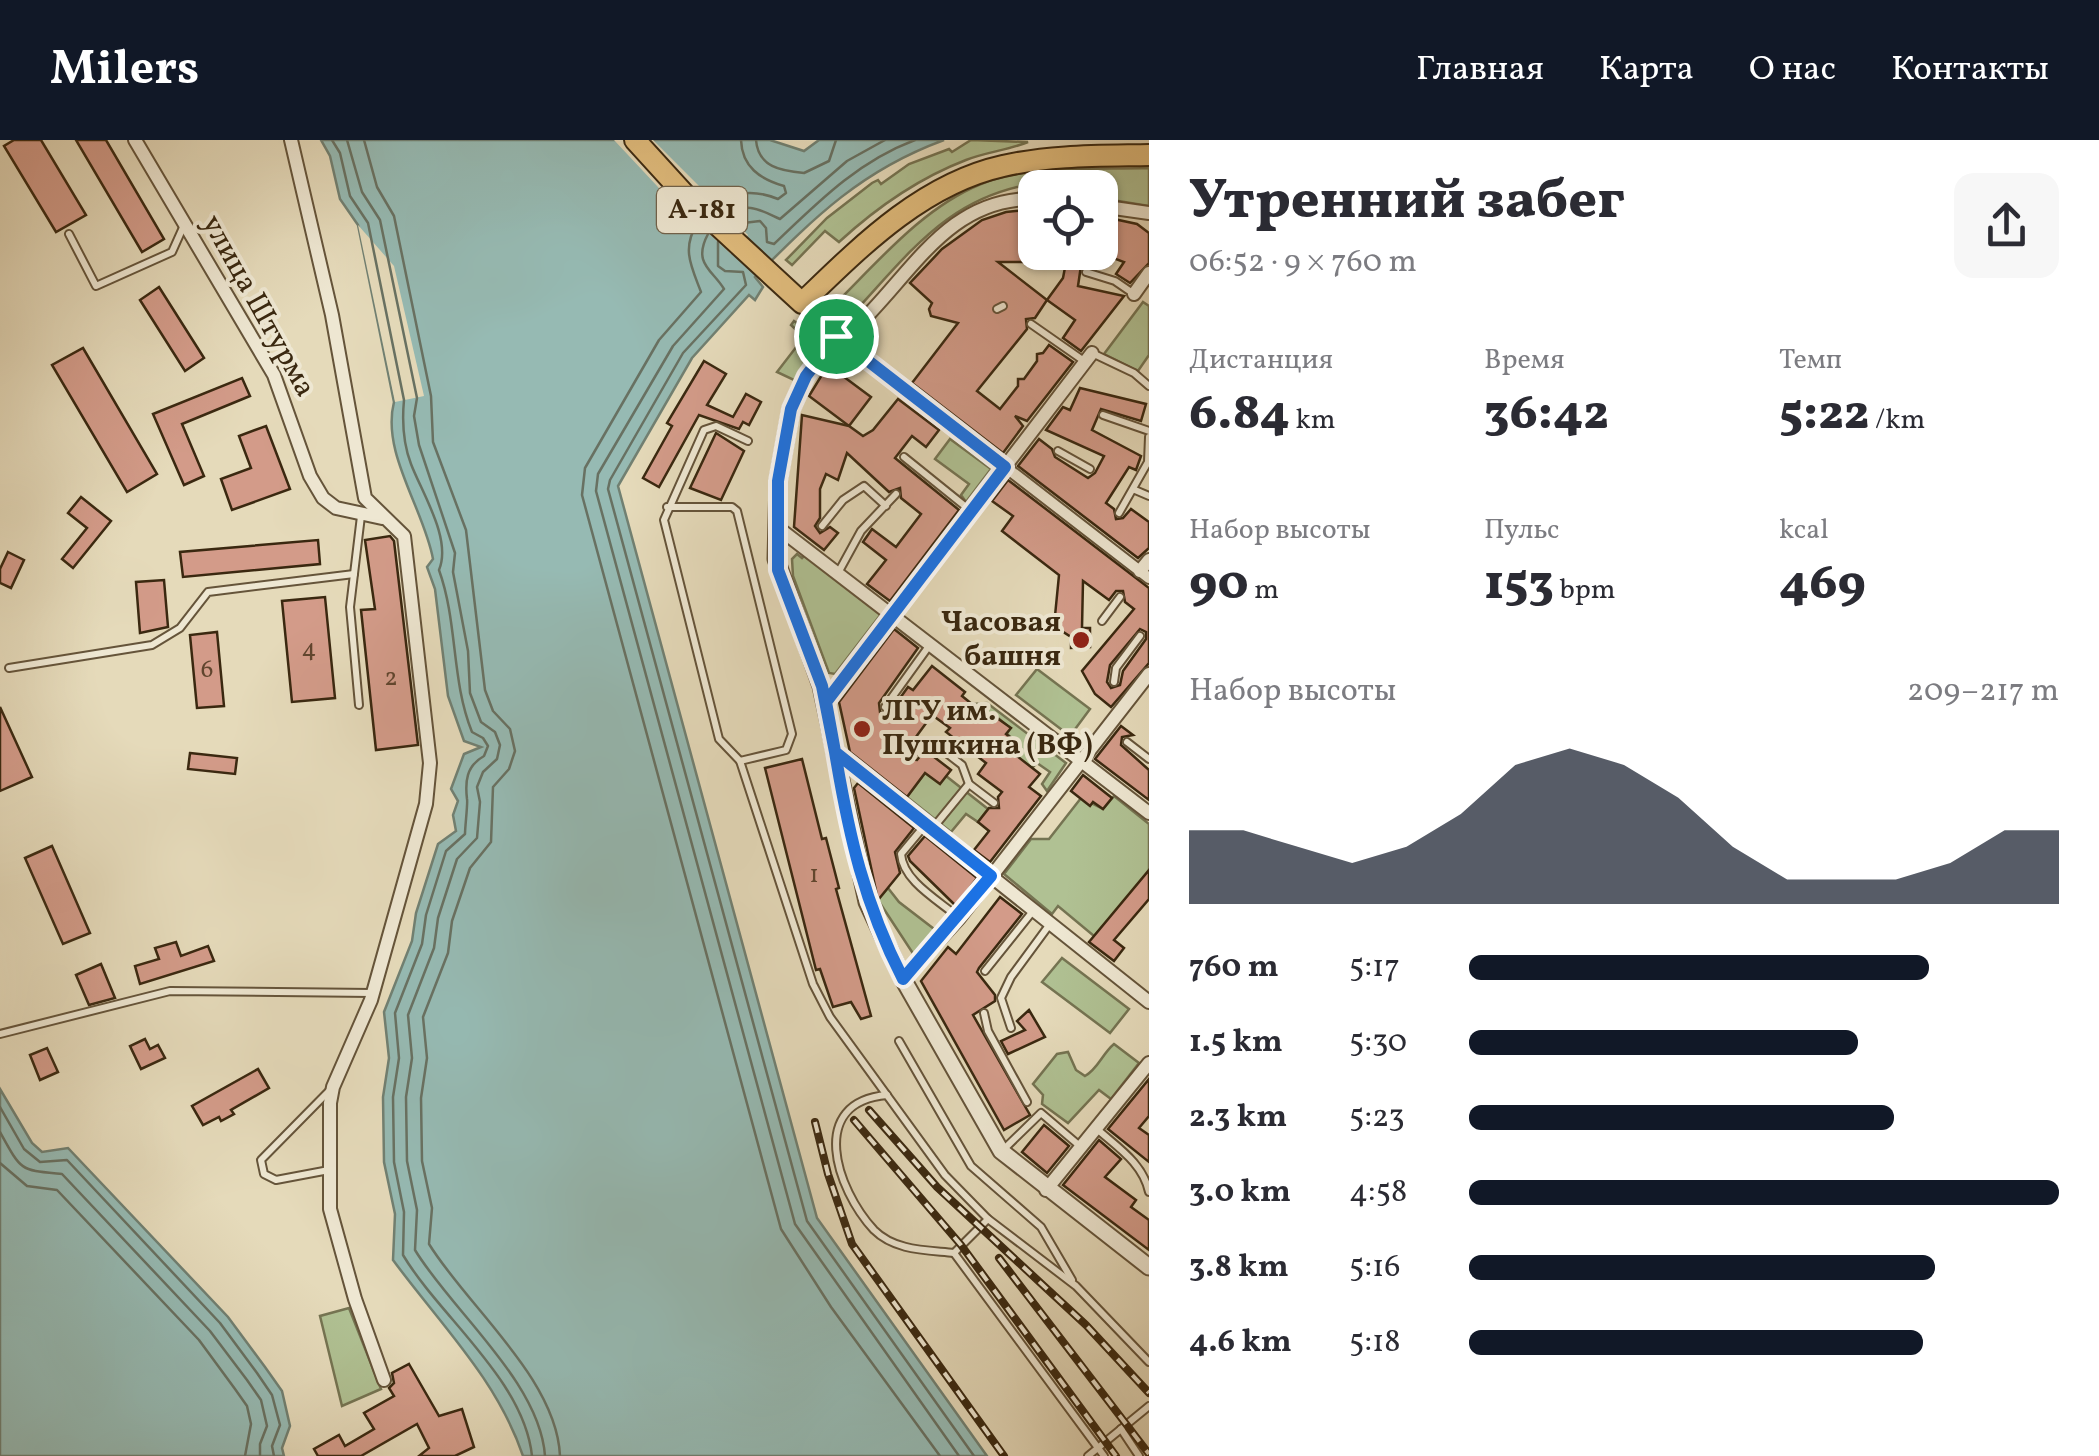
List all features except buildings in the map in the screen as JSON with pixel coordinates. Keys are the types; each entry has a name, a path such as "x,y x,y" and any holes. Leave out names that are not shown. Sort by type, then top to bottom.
{"main road":[{"name":"А-181","path":"635,140 686,196 802,303"},
{"path":"802,303 891,221 962,180 1000,166 1039,160 1149,155"}],"street":[{"name":"улица Штурма","path":"134,140 274,375 310,476 323,498 336,508 382,518"},
{"path":"291,140 332,315 365,498 404,536 430,779 373,992 359,1034 333,1087 330,1209 355,1299 384,1380"},
{"path":"1018,200 996,202 974,210 952,225 854,328 836,336 794,400 778,481 778,570 826,702 859,878 877,928 903,979 982,1108 1001,1151 1149,1267"},
{"path":"1118,210 1146,215"},
{"path":"1134,294 1149,274"},
{"path":"802,303 836,336 1143,572"},
{"path":"826,702 1005,467 1035,434 1088,358"},
{"path":"777,528 807,545 838,574 1149,814"},
{"path":"903,979 958,918 1080,760 1110,730 1129,694 1149,674"},
{"path":"835,752 1149,1002"},
{"path":"1046,1190 1149,1063"}],"lane":[{"path":"69,234 96,286 172,252 185,224"},
{"path":"1086,272 1114,281 1134,294"},
{"path":"1031,324 1088,358 1134,373 1149,386"},
{"path":"1103,415 1149,434 1148,462 1136,490 1119,513"},
{"path":"748,441 716,426 704,430 664,520 719,739 740,762 813,984 830,1018 945,1174 988,1219 1076,1286 1149,1362"},
{"path":"1058,450 1090,469"},
{"path":"904,457 914,470 972,511"},
{"path":"822,526 843,500 864,486 886,506"},
{"path":"1136,490 1149,496"},
{"path":"838,574 861,531 896,494"},
{"path":"667,508 732,507 737,511 792,734 786,750 740,762"},
{"path":"359,705 350,607 361,515"},
{"path":"9,668 152,645 180,628 208,592 354,574"},
{"path":"1102,621 1120,597"},
{"path":"1114,682 1116,668 1140,636"},
{"path":"885,707 930,645"},
{"path":"913,754 921,742 931,742 962,765 969,784 994,803"},
{"path":"1127,742 1149,759"},
{"path":"958,918 915,882 902,863 902,854 969,784"},
{"path":"986,971 1034,910"},
{"path":"1011,1028 1001,998 1011,977 1050,924"},
{"path":"0,1034 170,992 373,992"},
{"path":"984,1012 986,1033 1028,1102"},
{"path":"900,1041 972,1166 1040,1226 1076,1286"},
{"path":"330,1170 276,1180 264,1174 261,1160 333,1087"},
{"path":"887,1095 853,1103 840,1118 834,1135 836,1154 852,1196 875,1231 903,1247 954,1252 1104,1456"},
{"path":"1001,1151 1041,1113 1081,1147"},
{"path":"1096,1128 1126,1153 1147,1182 1149,1192"},
{"path":"954,1252 988,1219"},
{"path":"1088,1456 1149,1406"},
{"path":"1120,1429 1140,1456"}],"green space":[{"path":"971,140 1028,142 949,167 899,195 839,242 825,231 792,265 786,260 827,218 872,183 878,180 881,184 909,164 949,149 952,152"},
{"path":"1149,168 1149,206 1118,201 1118,170 1064,170"},
{"path":"1018,174 1018,187 982,199 932,231 845,322 833,311 833,306 920,222 960,194"},
{"path":"1143,302 1149,306 1149,355 1138,371 1104,354"},
{"path":"794,321 825,342 796,381 777,372 804,337 791,325"},
{"path":"950,439 991,469 966,502 961,495 969,484 935,459"},
{"path":"797,554 802,558 805,555 881,614 835,674 829,673 793,576 792,559"},
{"path":"1037,669 1090,709 1070,736 1016,695"},
{"path":"987,703 1066,763 1047,791 1042,784 1050,772 1037,763 1032,768 1006,752 1015,741 1007,734 1010,728 998,718 994,722 972,704"},
{"path":"925,773 946,776 988,809 978,822 966,814 951,832 907,797"},
{"path":"1114,796 1149,824 1149,874 1094,936 1058,906 1052,914 1004,874 1031,839 1049,839 1081,798 1103,809"},
{"path":"888,888 899,902 938,932 919,955 914,955 878,900"},
{"path":"1062,958 1129,1009 1110,1033 1042,982"},
{"path":"1114,1044 1139,1063 1111,1099 1099,1090 1068,1123 1042,1104 1043,1095 1033,1084 1057,1054 1068,1052 1076,1070 1085,1076"},
{"path":"349,1308 381,1389 342,1406 320,1316"}],"water":[{"path":"321,140 770,140 804,151 819,140 944,140 864,180 820,215 755,277 763,287 755,300 749,295 692,358 618,486 817,1218 987,1456 523,1456 483,1377 393,1260 395,1214 384,1162 383,1097 389,1058 384,1012 412,941 416,913 438,844 456,831 453,815 458,801 451,789 464,754 481,747 464,741 448,696 435,589 427,567 433,559 393,441 394,402 358,225 340,199 330,156"},
{"path":"0,1089 32,1143 42,1152 68,1148 228,1317 282,1391 290,1426 282,1448 284,1456 0,1456"}],"pier":[{"path":"614,140 653,140 748,235 731,254 672,202"},
{"path":"358,225 394,266 424,396 395,402"}],"railway":[{"path":"869,1110 937,1187 1086,1325 1149,1393"},
{"path":"854,1120 961,1245 1116,1456"},
{"path":"815,1122 852,1244 1004,1456"},
{"path":"999,1258 1149,1454"}],"place":[{"name":"Часовая башня","path":"1081,640"},
{"name":"ЛГУ им. Пушкина (ВФ)","path":"862,729"}],"route":[{"path":"836,336 806,376 791,409 778,481 778,570 822,686 826,702 835,752 991,876 903,979 877,928 859,878 842,795 826,702 1005,467 836,336"}]}
